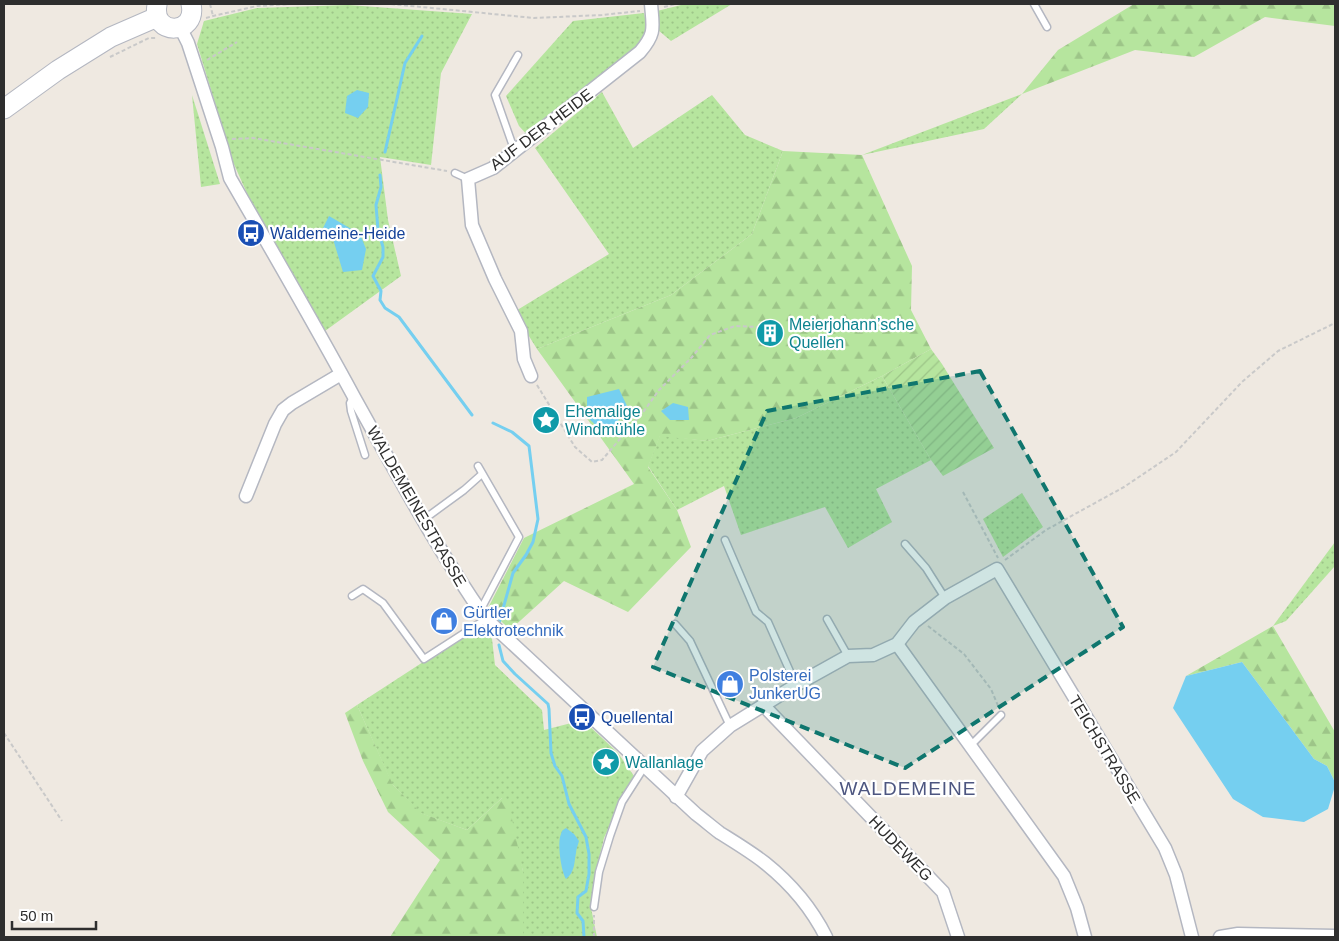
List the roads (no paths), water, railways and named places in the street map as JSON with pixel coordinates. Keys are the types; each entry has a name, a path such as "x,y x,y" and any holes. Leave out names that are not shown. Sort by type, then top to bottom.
{"street":[{"path":"4,109 58,70 111,36 157,10 161,23 166,27 180,28 190,18 193,4"},
{"name":"AUF DER HEIDE","path":"468,179 493,168 515,152 640,52 650,40 653,25 652,7"},
{"name":"WALDEMEINESTRASSE","path":"180,28 188,43 220,140 230,178 342,374 409,497 483,615 676,797 720,832 767,864 801,899 818,922 826,937"},
{"path":"468,179 472,225 495,279 521,331 524,359 531,376"},
{"path":"246,496 275,424 283,410 342,374"},
{"name":"TEICHSTRASSE","path":"945,598 999,567 1165,848 1176,875 1192,937"},
{"path":"676,797 702,751 730,726 796,685 848,656 873,655 897,644 918,618 945,598"},
{"path":"897,644 1064,876 1077,908 1085,937"},
{"name":"HUDEWEG","path":"763,705 943,892 958,937"},
{"path":"1220,937 1238,934 1335,936"}],"lane":[{"path":"1034,4 1047,27"},
{"path":"515,152 496,95 518,55"},
{"path":"455,173 468,179"},
{"path":"354,396 350,403 351,411 365,455"},
{"path":"352,596 363,589 383,603 424,659 483,615 520,537 478,466"},
{"path":"423,520 464,490 482,474"},
{"path":"725,540 756,612 768,622 796,685"},
{"path":"905,544 926,568 945,598"},
{"path":"827,619 848,656"},
{"path":"675,624 690,641 730,726"},
{"path":"970,746 1001,715"},
{"path":"594,908 599,872 610,836 622,802 644,766"}],"water":[{"path":"357,90 369,93 368,107 358,118 345,113 347,96"},
{"path":"329,216 360,234 366,249 362,270 343,272 333,239 322,230"},
{"path":"619,389 628,408 608,433 601,430 587,417 587,397"},
{"path":"673,403 688,407 689,420 670,420 661,411"},
{"path":"1242,662 1314,759 1327,766 1335,782 1328,809 1304,822 1263,817 1233,799 1173,708 1186,676"},
{"path":"566,828 579,841 573,870 566,879 561,863 559,843 562,832"}],"waterway":[{"path":"385,152 405,63 422,36"},
{"path":"380,175 381,187 376,205 383,257 373,276 381,291 380,300 385,308 399,317 472,415"},
{"path":"493,423 512,432 529,446 538,519 533,542 513,573 499,623"},
{"path":"499,645 503,661 548,704 551,753 555,766 562,776 569,804 586,837 589,854 589,874 586,891 578,897 577,913 583,921 584,937"}],"place":[{"name":"Waldemeine-Heide","path":"251,233"},
{"name":"Meierjohann’sche Quellen","path":"770,333"},
{"name":"Ehemalige Windmühle","path":"546,420"},
{"name":"Gürtler Elektrotechnik","path":"444,621"},
{"name":"Polsterei JunkerUG","path":"730,684"},
{"name":"Quellental","path":"582,717"},
{"name":"Wallanlage","path":"606,762"}],"district":[{"name":"WALDEMEINE","path":"908,788"}]}
